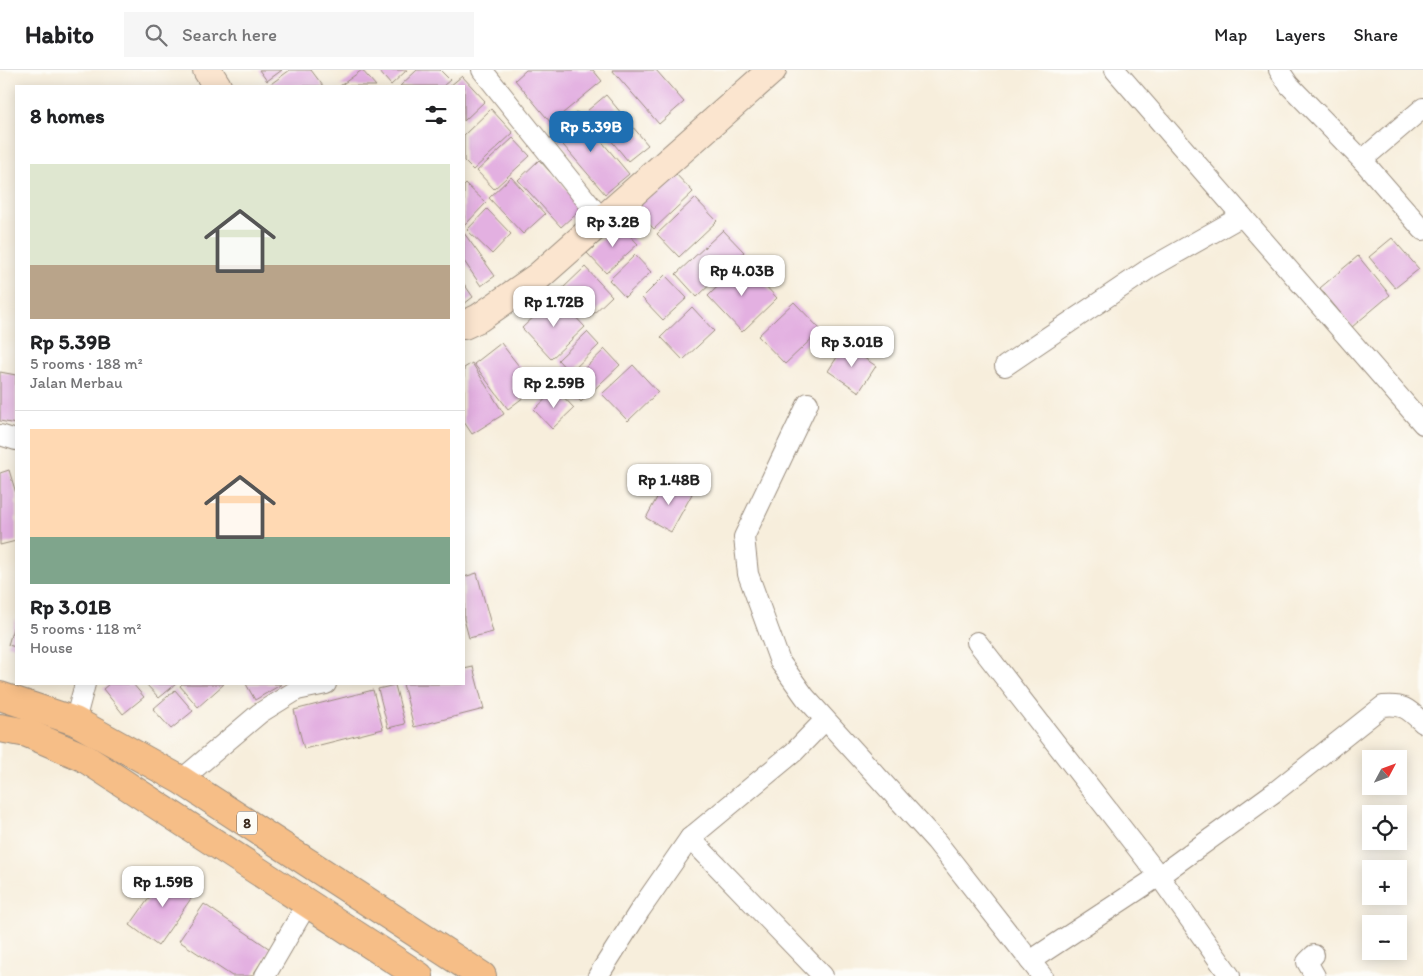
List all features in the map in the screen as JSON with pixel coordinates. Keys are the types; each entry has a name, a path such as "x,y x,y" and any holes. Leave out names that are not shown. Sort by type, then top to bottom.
{"highway":[{"name":"8","path":"0,696 76,721 181,780 482,976"},
{"name":"8","path":"0,728 26,734 83,757 419,976"}],"street":[{"path":"207,70 215,85"},
{"path":"482,70 602,220"},
{"path":"465,325 479,318 539,276 772,70"},
{"path":"1115,70 1423,424"},
{"path":"1279,70 1289,85 1362,160 1423,230"},
{"path":"1362,160 1423,108"},
{"path":"1005,366 1150,268 1242,216"},
{"path":"808,403 744,537 748,574 780,662 805,697 825,720 936,841 1036,968 1276,791 1383,706 1398,704 1410,711 1423,723"},
{"path":"0,435 15,440"},
{"path":"977,642 1159,876 1230,976"},
{"path":"76,721 85,685"},
{"path":"181,780 260,713 297,690 321,685"},
{"path":"598,976 640,910 690,838 794,752 825,720"},
{"path":"690,838 823,976"},
{"path":"265,976 307,904"},
{"path":"1314,955 1307,962 1315,976"}],"building":[{"path":"259,70 282,70 267,81"},
{"path":"290,70 311,70 322,85 269,85"},
{"path":"362,70 375,85 341,85"},
{"path":"378,70 407,70 391,85"},
{"path":"417,70 440,70 450,80 444,85 401,85"},
{"path":"526,70 593,70 602,81 551,123 515,80"},
{"path":"612,70 656,70 684,102 659,124"},
{"path":"462,76 485,101 465,120 465,85 451,85"},
{"path":"606,95 648,145 628,161 587,111"},
{"path":"491,109 513,133 473,170 465,162 465,134"},
{"path":"577,112 629,174 605,194 552,132"},
{"path":"513,138 530,156 494,189 477,171"},
{"path":"539,160 583,207 561,227 518,180"},
{"path":"673,171 693,192 654,229 634,208"},
{"path":"511,177 545,214 523,234 489,198"},
{"path":"465,185 486,203 465,225"},
{"path":"695,198 717,221 679,257 657,234"},
{"path":"487,209 511,234 492,254 467,230"},
{"path":"619,224 638,244 606,273 587,253"},
{"path":"723,230 744,252 697,297 676,274"},
{"path":"465,234 495,276 481,286 465,262"},
{"path":"1392,238 1419,269 1395,288 1369,257"},
{"path":"635,255 651,272 625,297 609,280"},
{"path":"1358,256 1390,295 1352,327 1320,288"},
{"path":"743,262 777,298 742,332 708,296"},
{"path":"585,267 612,296 589,318 562,289"},
{"path":"665,275 687,298 663,320 642,298"},
{"path":"465,285 473,297 465,303"},
{"path":"556,296 585,327 551,359 522,328"},
{"path":"794,302 821,330 785,364 758,336"},
{"path":"692,307 714,331 683,360 661,337"},
{"path":"587,332 599,345 570,373 558,360"},
{"path":"501,343 536,388 508,409 474,364"},
{"path":"845,345 876,366 859,392 828,371"},
{"path":"605,349 620,365 581,402 566,386"},
{"path":"472,363 504,414 472,434 465,424 465,367"},
{"path":"633,365 658,392 628,421 602,394"},
{"path":"0,372 15,375 15,424 0,421"},
{"path":"556,389 574,408 552,429 534,410"},
{"path":"9,470 15,490 15,541 0,545 0,473"},
{"path":"667,479 692,494 671,532 646,518"},
{"path":"477,573 493,632 469,638 465,623 465,577"},
{"path":"15,621 15,647 8,645"},
{"path":"473,667 484,709 414,727 403,685 465,685 465,669"},
{"path":"108,685 134,685 144,697 123,714 103,689"},
{"path":"147,685 175,685 159,698"},
{"path":"181,685 223,685 198,707"},
{"path":"247,685 280,685 255,700"},
{"path":"395,685 405,724 388,728 378,689"},
{"path":"175,690 193,711 171,729 153,709"},
{"path":"373,690 383,729 304,749 294,710"},
{"path":"169,870 197,890 158,946 130,925"},
{"path":"204,904 270,949 252,976 232,976 179,941"}]}
